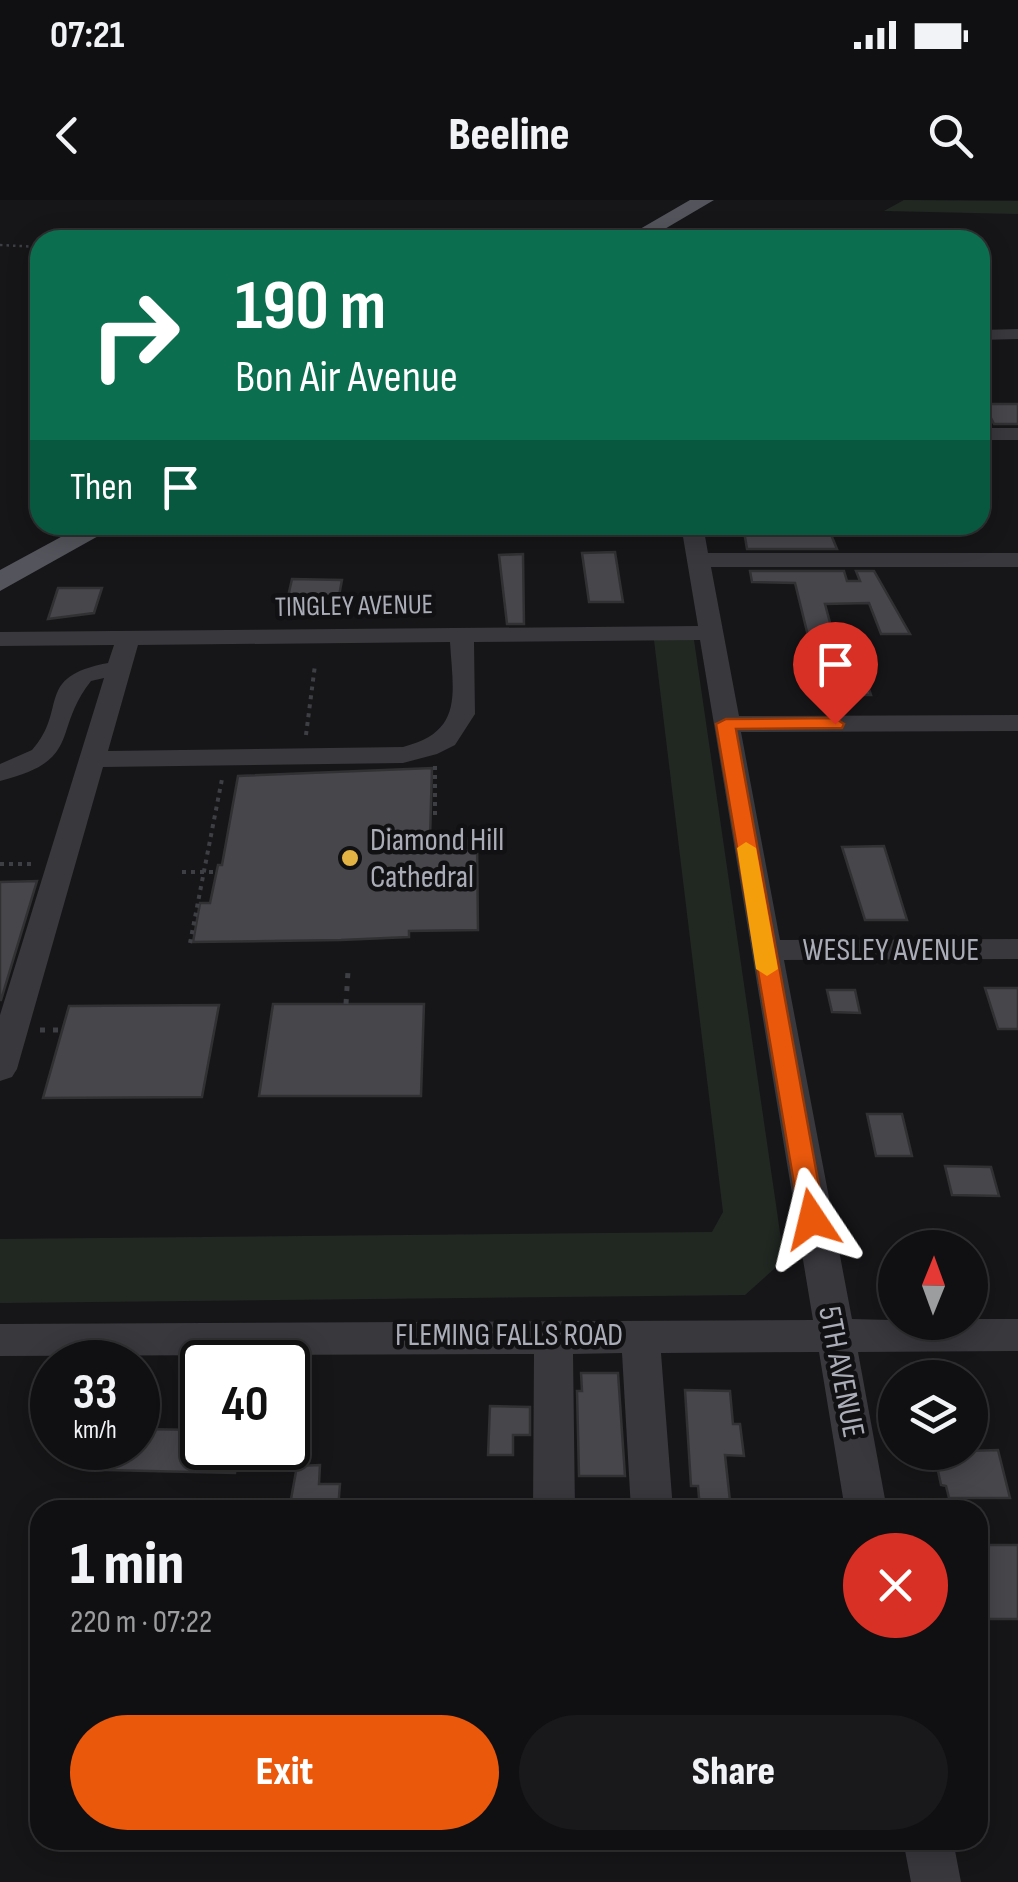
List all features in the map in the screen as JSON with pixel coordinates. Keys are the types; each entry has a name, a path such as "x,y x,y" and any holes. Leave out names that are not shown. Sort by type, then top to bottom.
{"main road":[{"path":"649,230 704,200"},
{"path":"0,582 86,535"}],"street":[{"path":"990,334 1018,334"},
{"path":"990,434 1018,434"},
{"name":"5TH AVENUE","path":"693,535 864,1500"},
{"path":"697,560 1018,560"},
{"name":"TINGLEY AVENUE","path":"0,639 709,632"},
{"path":"94,759 402,755 433,750 451,740 463,714 462,634"},
{"path":"0,1070 128,638"},
{"path":"0,773 35,761 52,746 71,691 84,675 119,668"},
{"path":"726,724 1018,723"},
{"name":"WESLEY AVENUE","path":"764,950 1018,949"},
{"path":"640,1335 651,1500"},
{"name":"FLEMING FALLS ROAD","path":"0,1340 1018,1335"},
{"path":"553,1336 554,1500"},
{"path":"930,1850 936,1882"}],"path":[{"path":"0,246 30,247"},
{"path":"304,756 315,665"},
{"path":"435,761 435,815"},
{"path":"190,943 225,764"},
{"path":"182,872 216,872"},
{"path":"346,1004 348,972"}],"shaded area":[{"path":"904,200 1018,201 1018,214 884,211"},
{"path":"654,640 694,640 784,1260 745,1295 0,1303 0,1239 712,1232 723,1212"}],"building":[{"path":"990,404 1018,404 1018,424 994,424"},
{"path":"745,535 831,535 837,549 747,549"},
{"path":"615,552 623,602 589,602 582,553"},
{"path":"523,554 524,624 507,624 499,555"},
{"path":"750,571 844,571 847,581 860,581 856,571 874,571 910,634 881,634 869,603 825,604 836,645 810,644 795,583 752,582"},
{"path":"292,579 342,580 338,601 287,601"},
{"path":"58,588 102,588 94,613 48,619"},
{"path":"835,669 862,669 871,695 842,695"},
{"name":"Diamond Hill Cathedral","path":"432,768 430,839 477,838 478,930 409,931 409,937 341,940 193,942 200,903 210,903 218,865 222,865 238,776"},
{"path":"884,846 907,920 865,920 842,847"},
{"path":"37,881 1,1000 0,1000 0,882"},
{"path":"985,988 1018,988 1018,1029 998,1029"},
{"path":"827,990 855,990 860,1013 832,1012"},
{"path":"273,1004 424,1004 421,1096 259,1096"},
{"path":"219,1005 202,1097 43,1098 69,1006"},
{"path":"867,1114 902,1114 912,1156 876,1156"},
{"path":"945,1166 991,1167 999,1196 952,1195"},
{"path":"581,1373 618,1373 625,1476 579,1476 577,1391 582,1391"},
{"path":"685,1390 730,1391 733,1424 740,1424 744,1456 725,1455 730,1500 699,1500 698,1486 691,1486"},
{"path":"490,1406 530,1407 530,1435 513,1435 513,1455 488,1455"},
{"path":"160,1429 180,1430 180,1470 235,1470 235,1473 107,1470 160,1470"},
{"path":"988,1450 998,1450 1010,1498 949,1498 938,1470 988,1470"},
{"path":"310,1465 320,1465 319,1484 340,1484 339,1500 291,1500 296,1470 310,1470"},
{"path":"988,1545 1018,1545 1018,1619 988,1619"}],"slow traffic":[{"path":"746,848 767,969"}],"place":[{"name":"Diamond Hill Cathedral","path":"350,858"}],"route":[{"path":"812,1219 726,724 835,724"}]}
